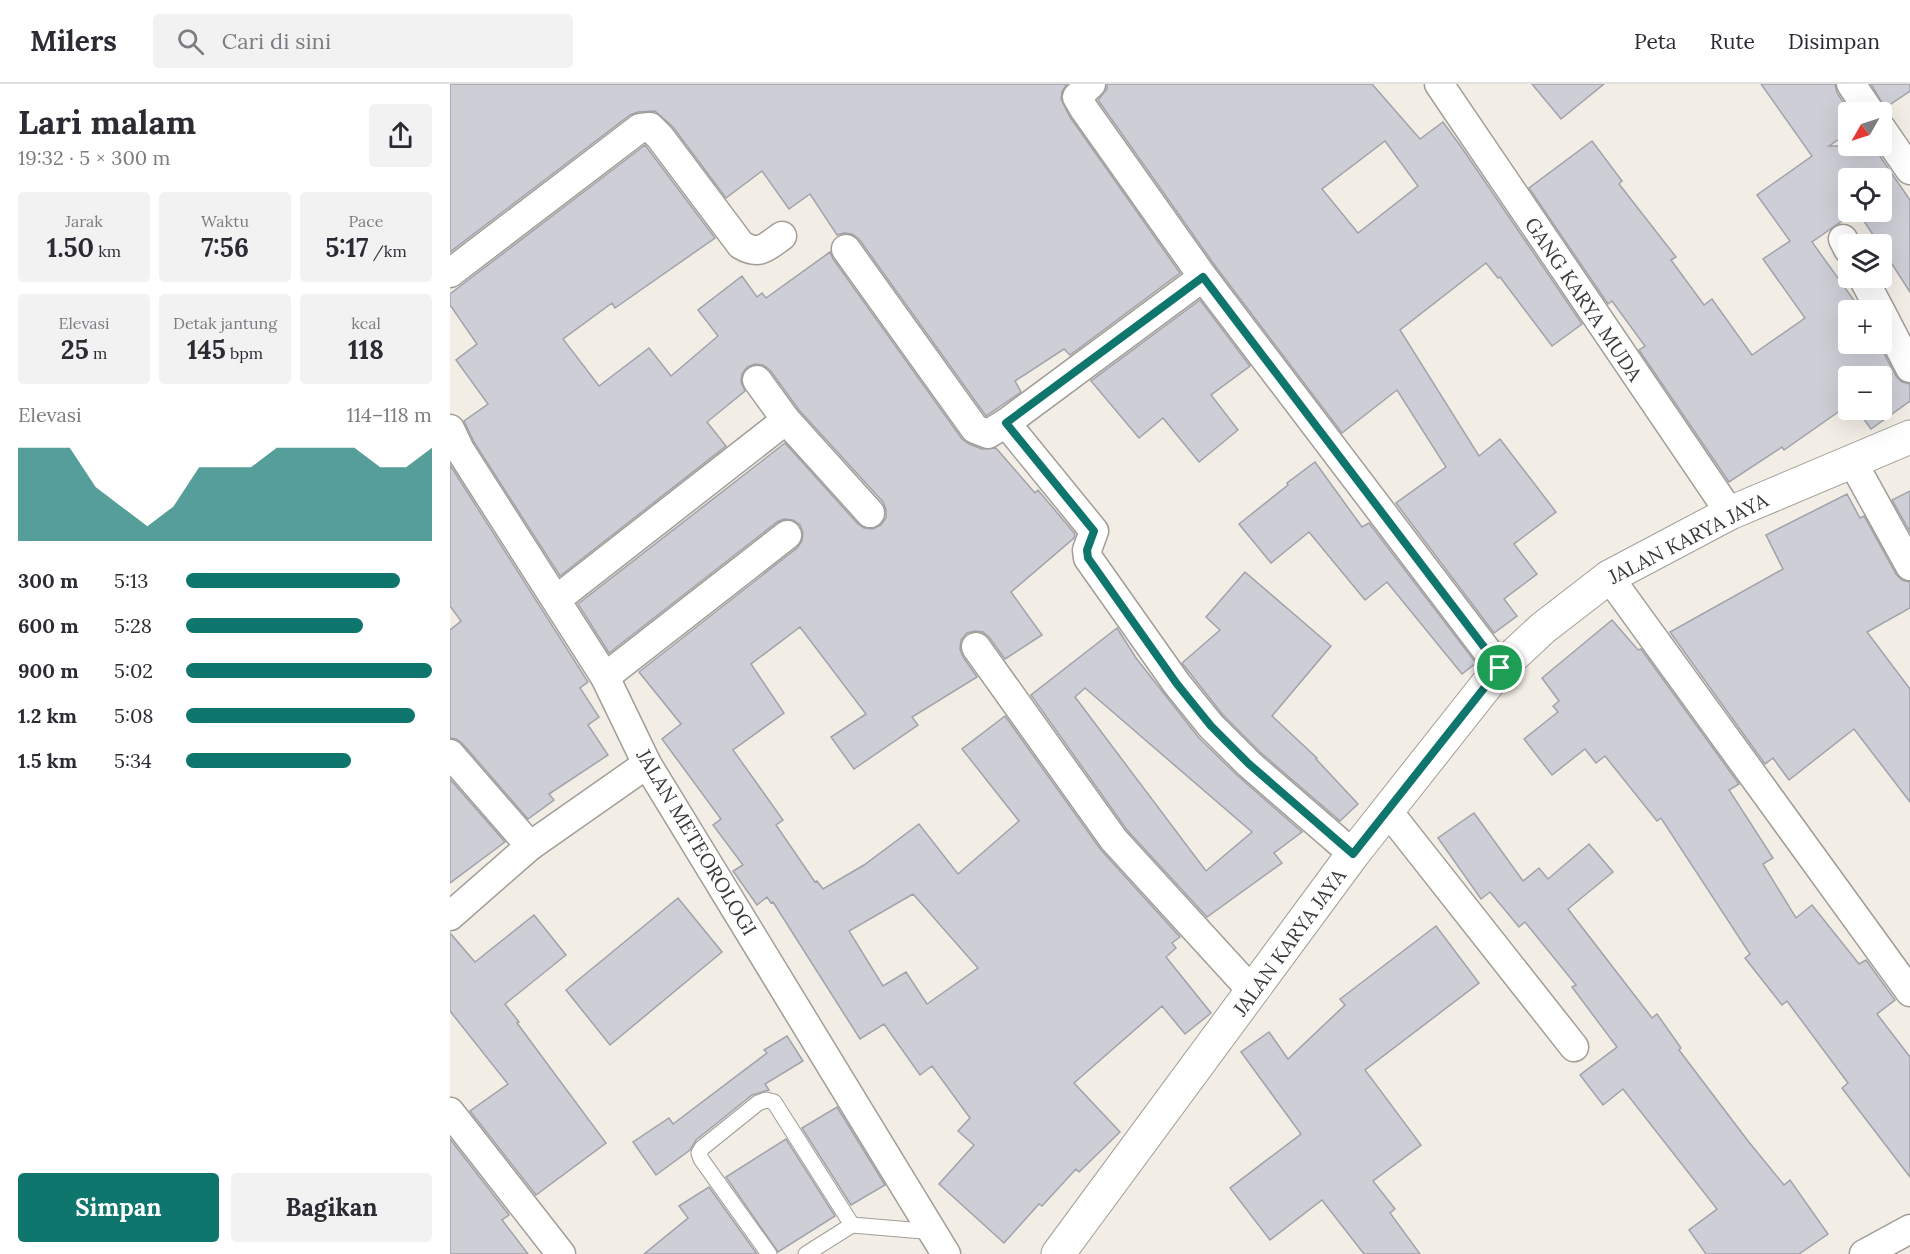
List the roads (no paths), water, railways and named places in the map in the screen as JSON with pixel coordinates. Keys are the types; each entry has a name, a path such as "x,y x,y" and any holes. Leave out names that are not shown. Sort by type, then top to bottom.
{"main road":[{"name":"JALAN KARYA JAYA","path":"1058,1254 1353,854 1500,668 1543,628 1609,577 1730,513 1910,437"}],"street":[{"name":"GANG KARYA MUDA","path":"1439,84 1730,513"},
{"path":"1851,84 1863,102"},
{"path":"1078,88 1203,277 1500,668"},
{"path":"450,273 640,128 650,127 660,137 741,245 749,250 761,251 782,236"},
{"path":"1892,144 1910,170"},
{"path":"846,249 975,429 988,434 1203,277"},
{"path":"1892,333 1910,368"},
{"path":"757,380 786,420 870,513"},
{"path":"557,599 786,420"},
{"path":"1006,423 1094,531 1087,550 1088,558 1177,684 1211,726 1249,764 1353,854"},
{"name":"JALAN METEOROLOGI","path":"450,429 460,450 605,677 647,764 940,1243"},
{"path":"1852,461 1910,566"},
{"path":"605,677 787,535"},
{"path":"1609,577 1910,992"},
{"path":"976,646 1114,840 1253,992"},
{"path":"450,754 530,846"},
{"path":"450,915 530,846 647,764"},
{"path":"1387,810 1574,1047"},
{"path":"450,1112 561,1254"},
{"path":"1864,1254 1910,1229"}],"lane":[{"path":"769,1254 699,1153 702,1148 758,1103 766,1100 774,1102 852,1225"},
{"path":"806,1254 852,1225 940,1243"}]}
